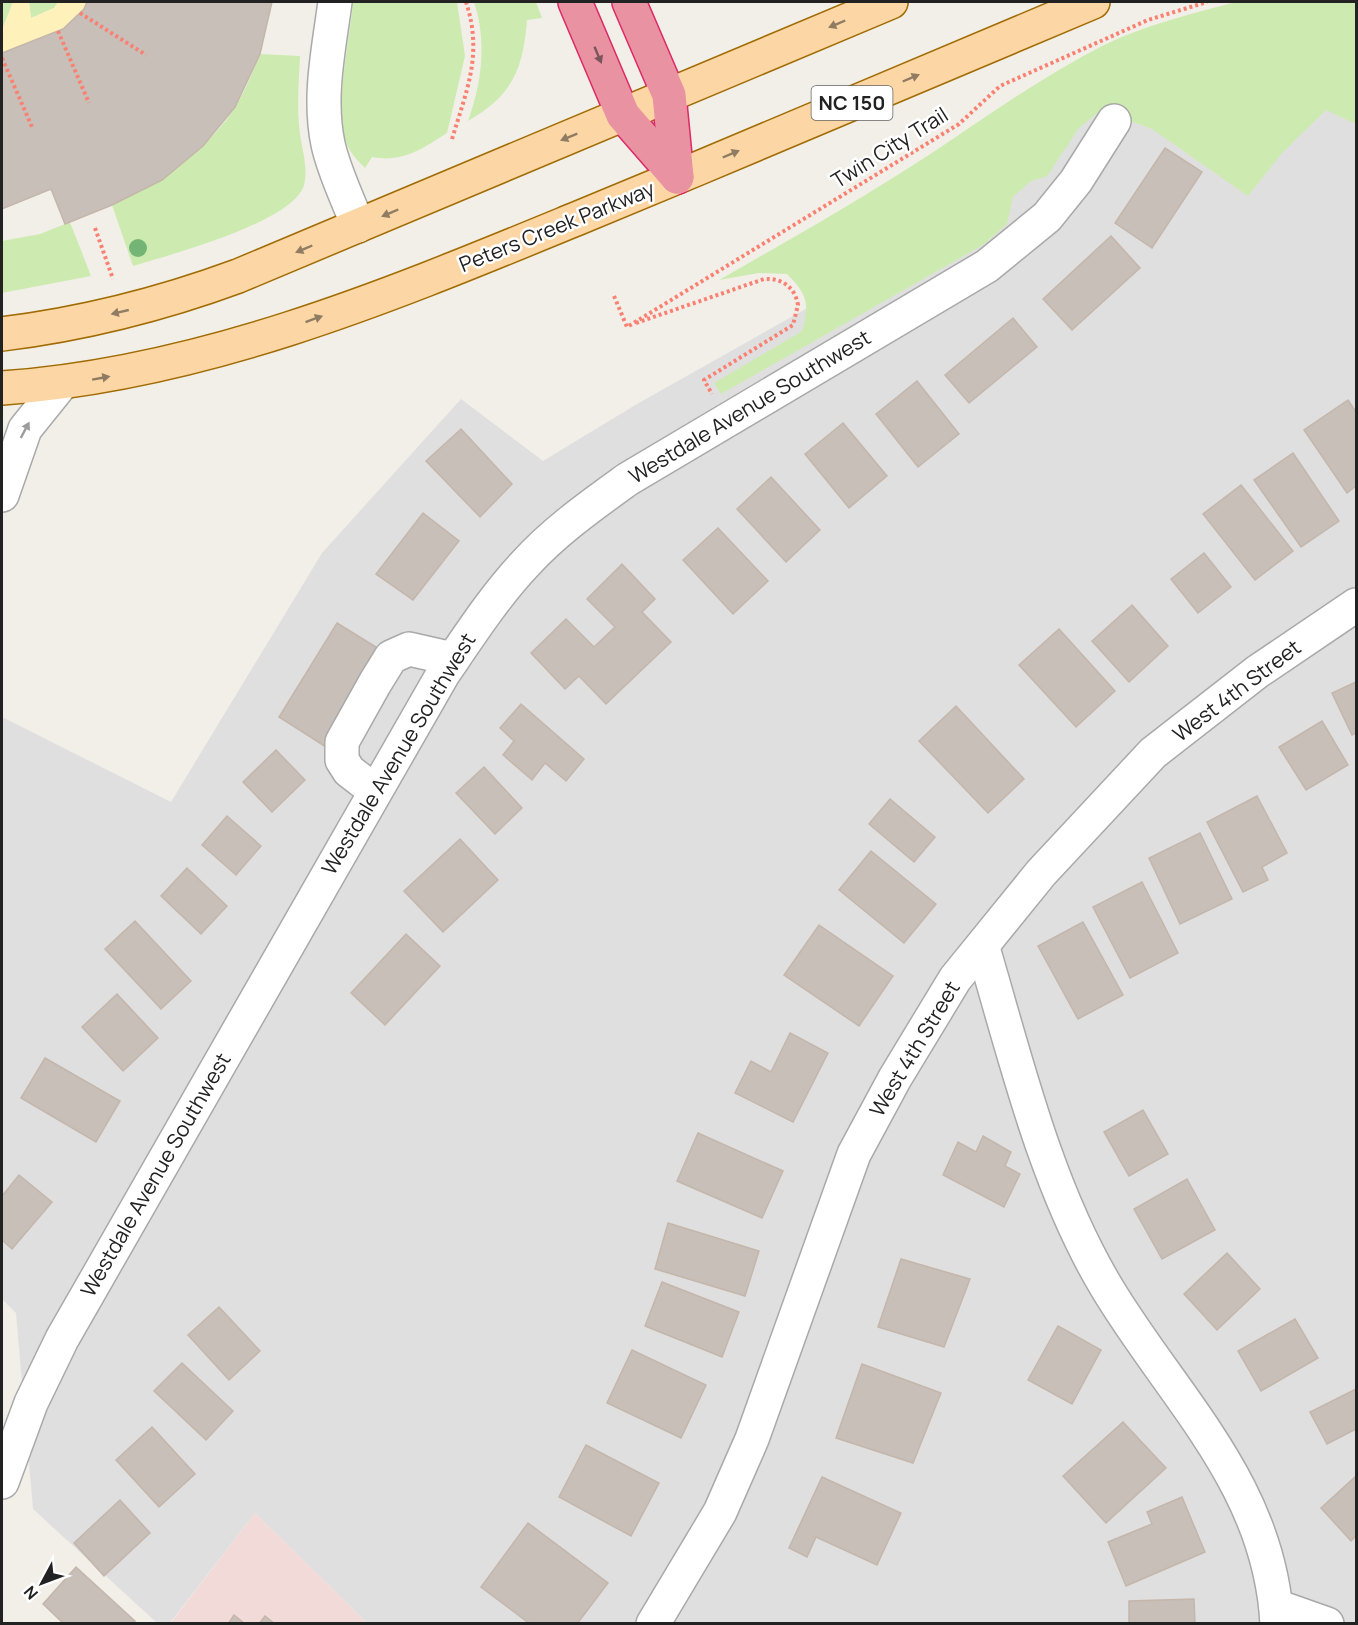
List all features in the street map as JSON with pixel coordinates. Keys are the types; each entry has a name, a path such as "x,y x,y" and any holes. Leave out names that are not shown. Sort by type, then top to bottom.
{"highway":[{"path":"575,2 623,115 677,177"},
{"path":"629,2 669,95 677,177"}],"main road":[{"path":"2,334 84,321 191,293 358,226 891,2"},
{"name":"Peters Creek Parkway","path":"2,388 62,383 152,368 260,339 473,262 1093,2"}],"street":[{"path":"335,2 324,87 325,117 328,144 336,171 358,226"},
{"name":"Westdale Avenue Southwest","path":"2,1482 31,1403 62,1339 375,790 453,659 481,618 526,563 575,518 628,479 987,267 1018,243 1047,217 1076,181 1114,121"},
{"path":"2,486 25,429 62,383"},
{"name":"West 4th Street","path":"653,1623 720,1512 752,1439 854,1154 895,1078 955,979 983,948 1041,873 1154,753 1257,672 1356,605"},
{"path":"375,790 349,771 342,760 342,742 391,657 409,649 453,659"},
{"path":"983,948 1038,1135 1066,1204 1107,1288 1226,1462 1258,1533 1276,1614 1327,1623"}],"path":[{"path":"452,139 474,63 474,40 466,2"},
{"name":"Twin City Trail","path":"627,327 959,124 1000,86 1148,20 1207,2"},
{"path":"80,13 146,55"},
{"path":"58,31 89,103"},
{"path":"2,58 32,127"},
{"path":"94,228 113,279"},
{"path":"614,296 627,327 764,279 778,280 790,287 797,298 798,312 788,330 704,380 728,420"}],"shaded area":[{"path":"1088,86 1356,94 1356,1623 367,1623 255,1513 170,1623 157,1623 33,1509 16,1313 2,1299 2,717 171,802 322,553 461,399 543,461 637,404 905,253"},
{"path":"255,1513 367,1623 170,1624"}],"green space":[{"path":"2,2 13,2 2,30"},
{"path":"29,2 58,2 54,8 31,18"},
{"path":"353,2 457,2 465,56 447,133 420,149 402,156 372,157 365,168 350,150 343,127 342,91"},
{"path":"474,2 536,2 542,18 527,20 518,67 505,91 496,101 468,121 477,92 482,47"},
{"path":"1236,2 1356,2 1356,124 1326,110 1282,153 1248,196 1152,129 1101,110 1079,128 1047,176 1031,181 1013,197 1007,224 983,245 721,394 714,383 802,331 806,306 803,293 787,274 759,273 719,280 873,190 1014,98 1102,46 1151,26"},
{"path":"260,54 300,56 298,116 305,163 304,185 295,199 278,212 255,224 200,245 133,266 112,205 182,164 212,137 237,104"},
{"path":"70,222 91,276 2,293 2,241 40,234"}],"sand":[{"path":"13,2 29,2 31,18 54,8 58,2 87,2 73,22 62,29 2,53 2,30"}],"building":[{"path":"87,2 272,2 260,54 235,107 203,146 162,180 112,205 65,224 51,189 2,209 2,53 63,29 84,9"},
{"path":"1165,148 1202,172 1152,248 1115,223"},
{"path":"1111,236 1140,268 1072,330 1043,299"},
{"path":"1013,318 1037,347 969,403 945,375"},
{"path":"917,381 959,434 918,467 876,414"},
{"path":"1348,400 1356,412 1356,486 1347,493 1304,430"},
{"path":"843,423 887,476 849,508 805,454"},
{"path":"461,429 512,484 480,517 426,461"},
{"path":"1293,453 1339,521 1301,547 1254,480"},
{"path":"771,477 820,530 786,562 737,509"},
{"path":"1241,485 1293,551 1255,580 1203,514"},
{"path":"423,513 459,541 413,600 376,574"},
{"path":"718,528 768,581 733,614 683,560"},
{"path":"1204,553 1231,587 1198,613 1171,579"},
{"path":"622,564 655,599 642,612 671,642 606,704 579,676 565,689 531,653 566,619 594,647 615,627 587,599"},
{"path":"1132,605 1168,646 1129,682 1092,641"},
{"path":"337,623 405,665 326,747 279,717"},
{"path":"1059,629 1115,691 1076,727 1019,665"},
{"path":"1356,682 1356,733 1352,735 1332,693"},
{"path":"521,704 584,759 566,781 545,763 532,780 503,755 514,741 500,728"},
{"path":"956,706 1024,779 988,813 919,741"},
{"path":"1322,721 1348,765 1306,790 1279,747"},
{"path":"276,750 305,780 272,812 243,782"},
{"path":"484,767 522,808 495,834 456,793"},
{"path":"1257,796 1287,853 1262,867 1268,880 1243,892 1207,822"},
{"path":"890,799 935,837 914,862 869,824"},
{"path":"227,816 261,846 236,875 202,845"},
{"path":"1200,833 1232,899 1180,924 1149,858"},
{"path":"460,839 498,880 443,932 404,891"},
{"path":"871,851 936,904 904,943 839,890"},
{"path":"187,868 227,906 201,934 161,896"},
{"path":"1142,882 1178,953 1130,978 1093,907"},
{"path":"135,921 191,981 161,1009 105,949"},
{"path":"1083,922 1123,995 1078,1019 1038,946"},
{"path":"819,925 893,976 859,1026 784,975"},
{"path":"406,934 440,966 385,1025 351,993"},
{"path":"117,994 158,1038 123,1071 82,1027"},
{"path":"790,1033 828,1053 793,1122 735,1093 751,1061 771,1072"},
{"path":"45,1058 120,1101 96,1142 21,1098"},
{"path":"1143,1110 1168,1154 1129,1176 1104,1132"},
{"path":"698,1133 783,1171 762,1218 677,1181"},
{"path":"983,1136 1011,1152 1005,1166 1020,1174 1004,1207 943,1175 958,1142 976,1152"},
{"path":"19,1175 52,1202 12,1249 2,1240 2,1196"},
{"path":"1187,1179 1215,1230 1162,1259 1134,1209"},
{"path":"668,1223 759,1251 745,1296 655,1269"},
{"path":"1227,1253 1260,1289 1217,1330 1184,1294"},
{"path":"901,1259 970,1279 944,1347 878,1327"},
{"path":"662,1282 739,1312 722,1357 645,1326"},
{"path":"219,1307 260,1351 229,1380 188,1335"},
{"path":"1295,1319 1318,1358 1261,1391 1238,1351"},
{"path":"1058,1326 1101,1350 1072,1404 1028,1380"},
{"path":"632,1350 706,1385 681,1438 607,1403"},
{"path":"182,1363 233,1411 206,1440 154,1391"},
{"path":"862,1364 941,1393 913,1463 836,1438"},
{"path":"1356,1389 1356,1429 1327,1444 1310,1412"},
{"path":"1123,1422 1166,1468 1106,1523 1063,1476"},
{"path":"152,1427 195,1474 159,1507 116,1460"},
{"path":"586,1445 659,1483 631,1536 559,1497"},
{"path":"1356,1476 1356,1536 1351,1541 1321,1508"},
{"path":"822,1477 901,1513 877,1565 816,1537 807,1557 789,1548"},
{"path":"1182,1497 1205,1552 1126,1586 1108,1542 1152,1524 1147,1512"},
{"path":"120,1500 150,1533 104,1576 74,1543"},
{"path":"528,1523 608,1583 577,1624 530,1624 481,1587"},
{"path":"76,1567 135,1621 133,1624 64,1624 43,1604"},
{"path":"1194,1599 1195,1624 1129,1624 1129,1601"},
{"path":"234,1615 245,1624 228,1624"},
{"path":"265,1616 275,1624 259,1624"}]}
